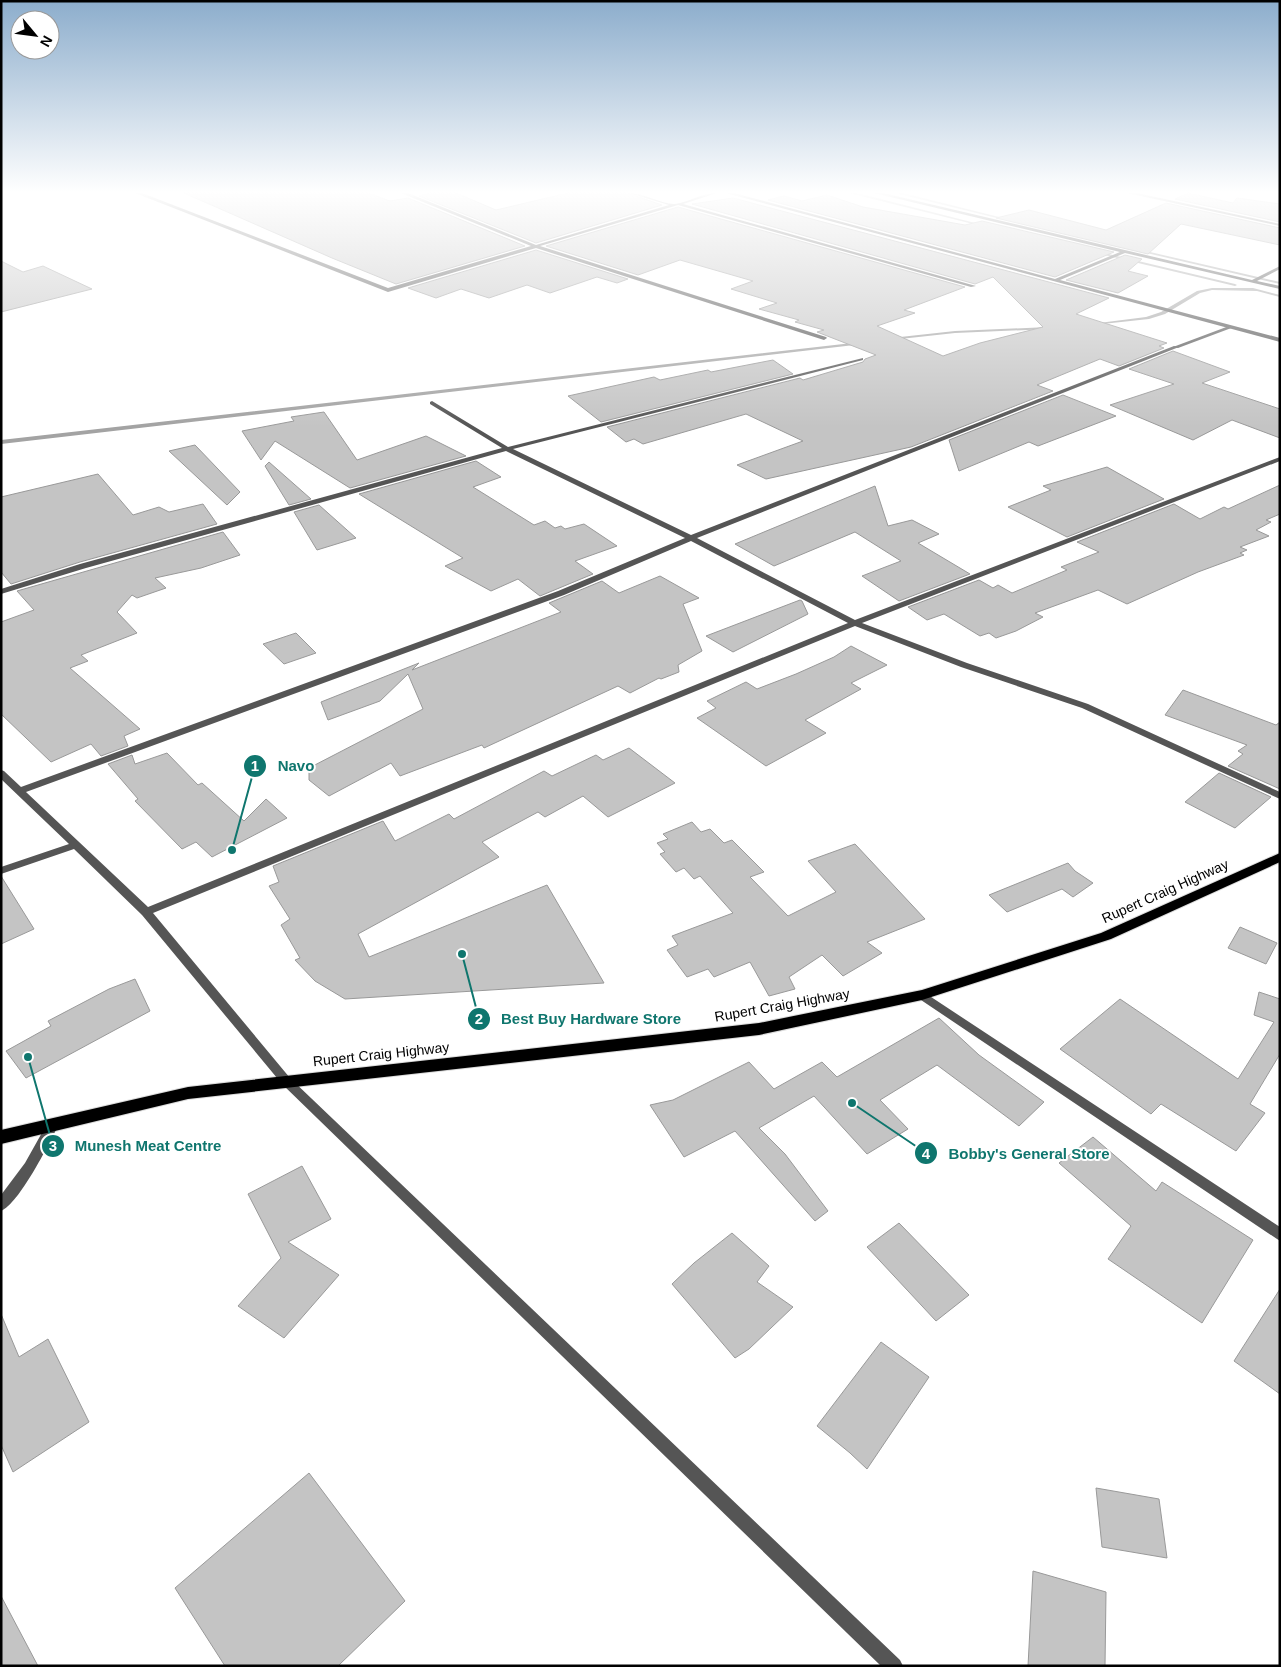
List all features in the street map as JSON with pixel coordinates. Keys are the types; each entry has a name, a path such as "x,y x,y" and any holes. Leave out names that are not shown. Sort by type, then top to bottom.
{"main road":[{"name":"Rupert Craig Highway","path":"1,1136 52,1126 135,1103 188,1093 759,1029 922,995 1106,936 1280,857"}],"street":[{"path":"338,271 388,290 452,271"},
{"path":"613,271 824,338"},
{"path":"917,271 973,286"},
{"path":"1021,271 1280,340"},
{"path":"1056,280 1078,271"},
{"path":"1204,271 1280,288"},
{"path":"1252,282 1273,271"},
{"path":"19,791 561,593 691,538 1231,327"},
{"path":"1,592 83,566 507,449 861,360"},
{"path":"432,403 507,449 691,538 855,623 964,665 1085,706 1280,796"},
{"path":"146,912 855,623 1280,459"},
{"path":"1,773 146,912 286,1081 894,1666"},
{"path":"1,871 75,845"},
{"path":"922,995 1280,1234"},
{"path":"1,1205 20,1183 52,1126"}],"building":[{"path":"1,271 53,271 92,289 1,312"},
{"path":"363,271 441,271 396,284"},
{"path":"466,271 602,271 628,279 617,283 597,277 550,293 527,285 489,298 461,289 436,298 408,288"},
{"path":"625,271 650,271 638,275"},
{"path":"718,271 907,271 965,287 904,310 915,313 877,326 943,356 980,343 1043,327 993,277 975,284 928,271 1007,271 1109,298 1076,314 1167,343 1159,346 1164,348 1119,366 1100,359 1037,385 1053,391 911,447 766,479 737,465 803,441 746,414 643,444 634,439 626,442 607,427 800,378 803,380 863,362 865,359 876,355 817,332 824,330 795,322 799,320 759,309 777,303 731,289 753,281"},
{"path":"1032,271 1070,271 1055,277"},
{"path":"1088,271 1128,271 1148,276 1118,293 1066,280"},
{"path":"1173,351 1230,372 1202,383 1280,409 1280,438 1232,420 1193,440 1110,405 1174,384 1129,369"},
{"path":"773,360 793,374 601,422 568,396 654,377 660,380"},
{"path":"1063,395 1116,416 1038,446 1029,442 959,471 949,440"},
{"path":"324,412 357,460 426,436 466,456 350,488 275,441 261,460 242,431 294,421 291,417"},
{"path":"195,445 240,492 227,505 169,451"},
{"path":"476,461 501,477 473,487 534,525 545,521 555,528 561,526 565,529 584,524 617,546 575,561 593,574 540,596 518,579 491,591 445,566 463,558 359,494"},
{"path":"269,462 311,499 289,505 265,466"},
{"path":"1107,467 1164,499 1067,537 1008,507 1051,490 1043,486"},
{"path":"98,474 133,515 159,507 169,512 203,504 217,524 80,562 11,584 1,572 1,497"},
{"path":"1280,485 1280,514 1266,520 1271,522 1256,530 1269,536 1240,547 1247,550 1240,553 1244,555 1198,572 1127,604 1098,590 1035,613 1043,617 1016,631 996,638 989,633 980,636 944,614 927,620 908,607 979,580 993,588 998,585 1012,593 1067,570 1061,567 1099,552 1077,542 1174,504 1200,519 1224,507 1228,509"},
{"path":"875,486 888,526 912,520 939,534 918,543 970,574 899,601 862,576 901,561 855,532 774,566 735,544"},
{"path":"319,505 356,538 317,550 294,512"},
{"path":"223,532 240,555 201,568 155,578 166,588 137,598 132,595 117,612 137,633 81,655 88,661 70,668 140,729 124,736 128,746 101,756 91,744 51,762 1,714 1,622 34,610 17,591"},
{"path":"660,576 699,598 683,604 702,651 678,665 679,672 661,679 659,678 630,693 618,686 484,748 482,745 400,776 391,763 329,796 309,780 309,768 423,709 408,674 380,701 328,720 321,702 419,663 412,670 561,612 549,603 602,581 619,593"},
{"path":"800,600 808,614 733,652 706,636"},
{"path":"296,633 316,653 284,664 263,644"},
{"path":"851,646 887,665 851,683 861,689 805,720 826,733 766,766 697,718 716,708 707,701 746,682 757,689 834,657"},
{"path":"1183,690 1276,725 1280,722 1280,789 1228,766 1243,754 1238,751 1247,745 1165,715"},
{"path":"629,748 675,783 608,817 583,796 545,817 538,812 482,842 499,857 358,934 369,957 547,885 604,983 345,999 315,981 295,960 300,958 281,925 290,919 269,886 279,882 273,866 383,821 395,841 449,814 454,819 544,771 552,776 596,755 603,760"},
{"path":"167,753 198,785 202,783 244,821 266,799 287,818 212,857 196,842 182,849 135,801 138,799 108,764 132,755 135,764"},
{"path":"1219,773 1271,797 1235,828 1185,802"},
{"path":"692,822 701,832 710,829 724,843 732,840 764,872 750,877 788,916 836,892 808,861 855,844 925,919 867,942 882,953 843,976 822,955 789,977 795,989 769,996 750,962 714,977 708,969 687,977 667,950 678,945 672,936 733,913 700,876 694,879 684,868 676,872 660,854 665,852 657,843 668,839 663,834"},
{"path":"1068,863 1075,871 1093,883 1073,897 1062,889 1007,912 989,895"},
{"path":"1,876 34,929 1,944"},
{"path":"1240,927 1277,943 1266,964 1228,948"},
{"path":"135,979 150,1011 26,1078 6,1051 51,1026 48,1021 109,989"},
{"path":"1259,992 1280,999 1280,1054 1250,1104 1265,1113 1236,1151 1161,1104 1151,1114 1060,1049 1120,999 1238,1079 1274,1022 1254,1015"},
{"path":"939,1018 979,1055 1044,1102 1019,1126 937,1065 880,1100 908,1129 867,1154 814,1096 759,1128 785,1154 828,1211 815,1221 735,1131 684,1157 650,1105 673,1100 749,1062 774,1089 822,1062 837,1077"},
{"path":"1093,1137 1156,1191 1162,1182 1253,1240 1202,1323 1108,1259 1131,1226 1059,1163"},
{"path":"302,1166 331,1219 288,1242 339,1275 284,1338 238,1306 281,1258 248,1194"},
{"path":"899,1223 969,1295 936,1321 867,1247"},
{"path":"732,1233 769,1266 757,1282 793,1307 749,1349 735,1358 672,1284 694,1263"},
{"path":"1280,1289 1280,1394 1234,1361"},
{"path":"1,1314 19,1357 48,1339 89,1422 13,1472 1,1445"},
{"path":"881,1342 929,1377 867,1469 817,1426"},
{"path":"309,1473 405,1601 338,1666 225,1666 175,1588"},
{"path":"1096,1488 1159,1499 1167,1558 1102,1547"},
{"path":"1033,1571 1106,1592 1105,1666 1028,1666"},
{"path":"1,1596 38,1666 1,1666"}],"waterway":[{"path":"1176,271 1235,285"},
{"path":"1227,271 1280,283"},
{"path":"1093,324 1147,318 1163,313 1199,292 1212,289 1257,290"},
{"path":"1257,290 1280,296"},
{"path":"891,339 955,332 1048,328"},
{"path":"1,442 861,343"}],"place":[{"name":"Navo","path":"232,850"},
{"name":"Best Buy Hardware Store","path":"462,954"},
{"name":"Munesh Meat Centre","path":"28,1057"},
{"name":"Bobby's General Store","path":"852,1103"}]}
